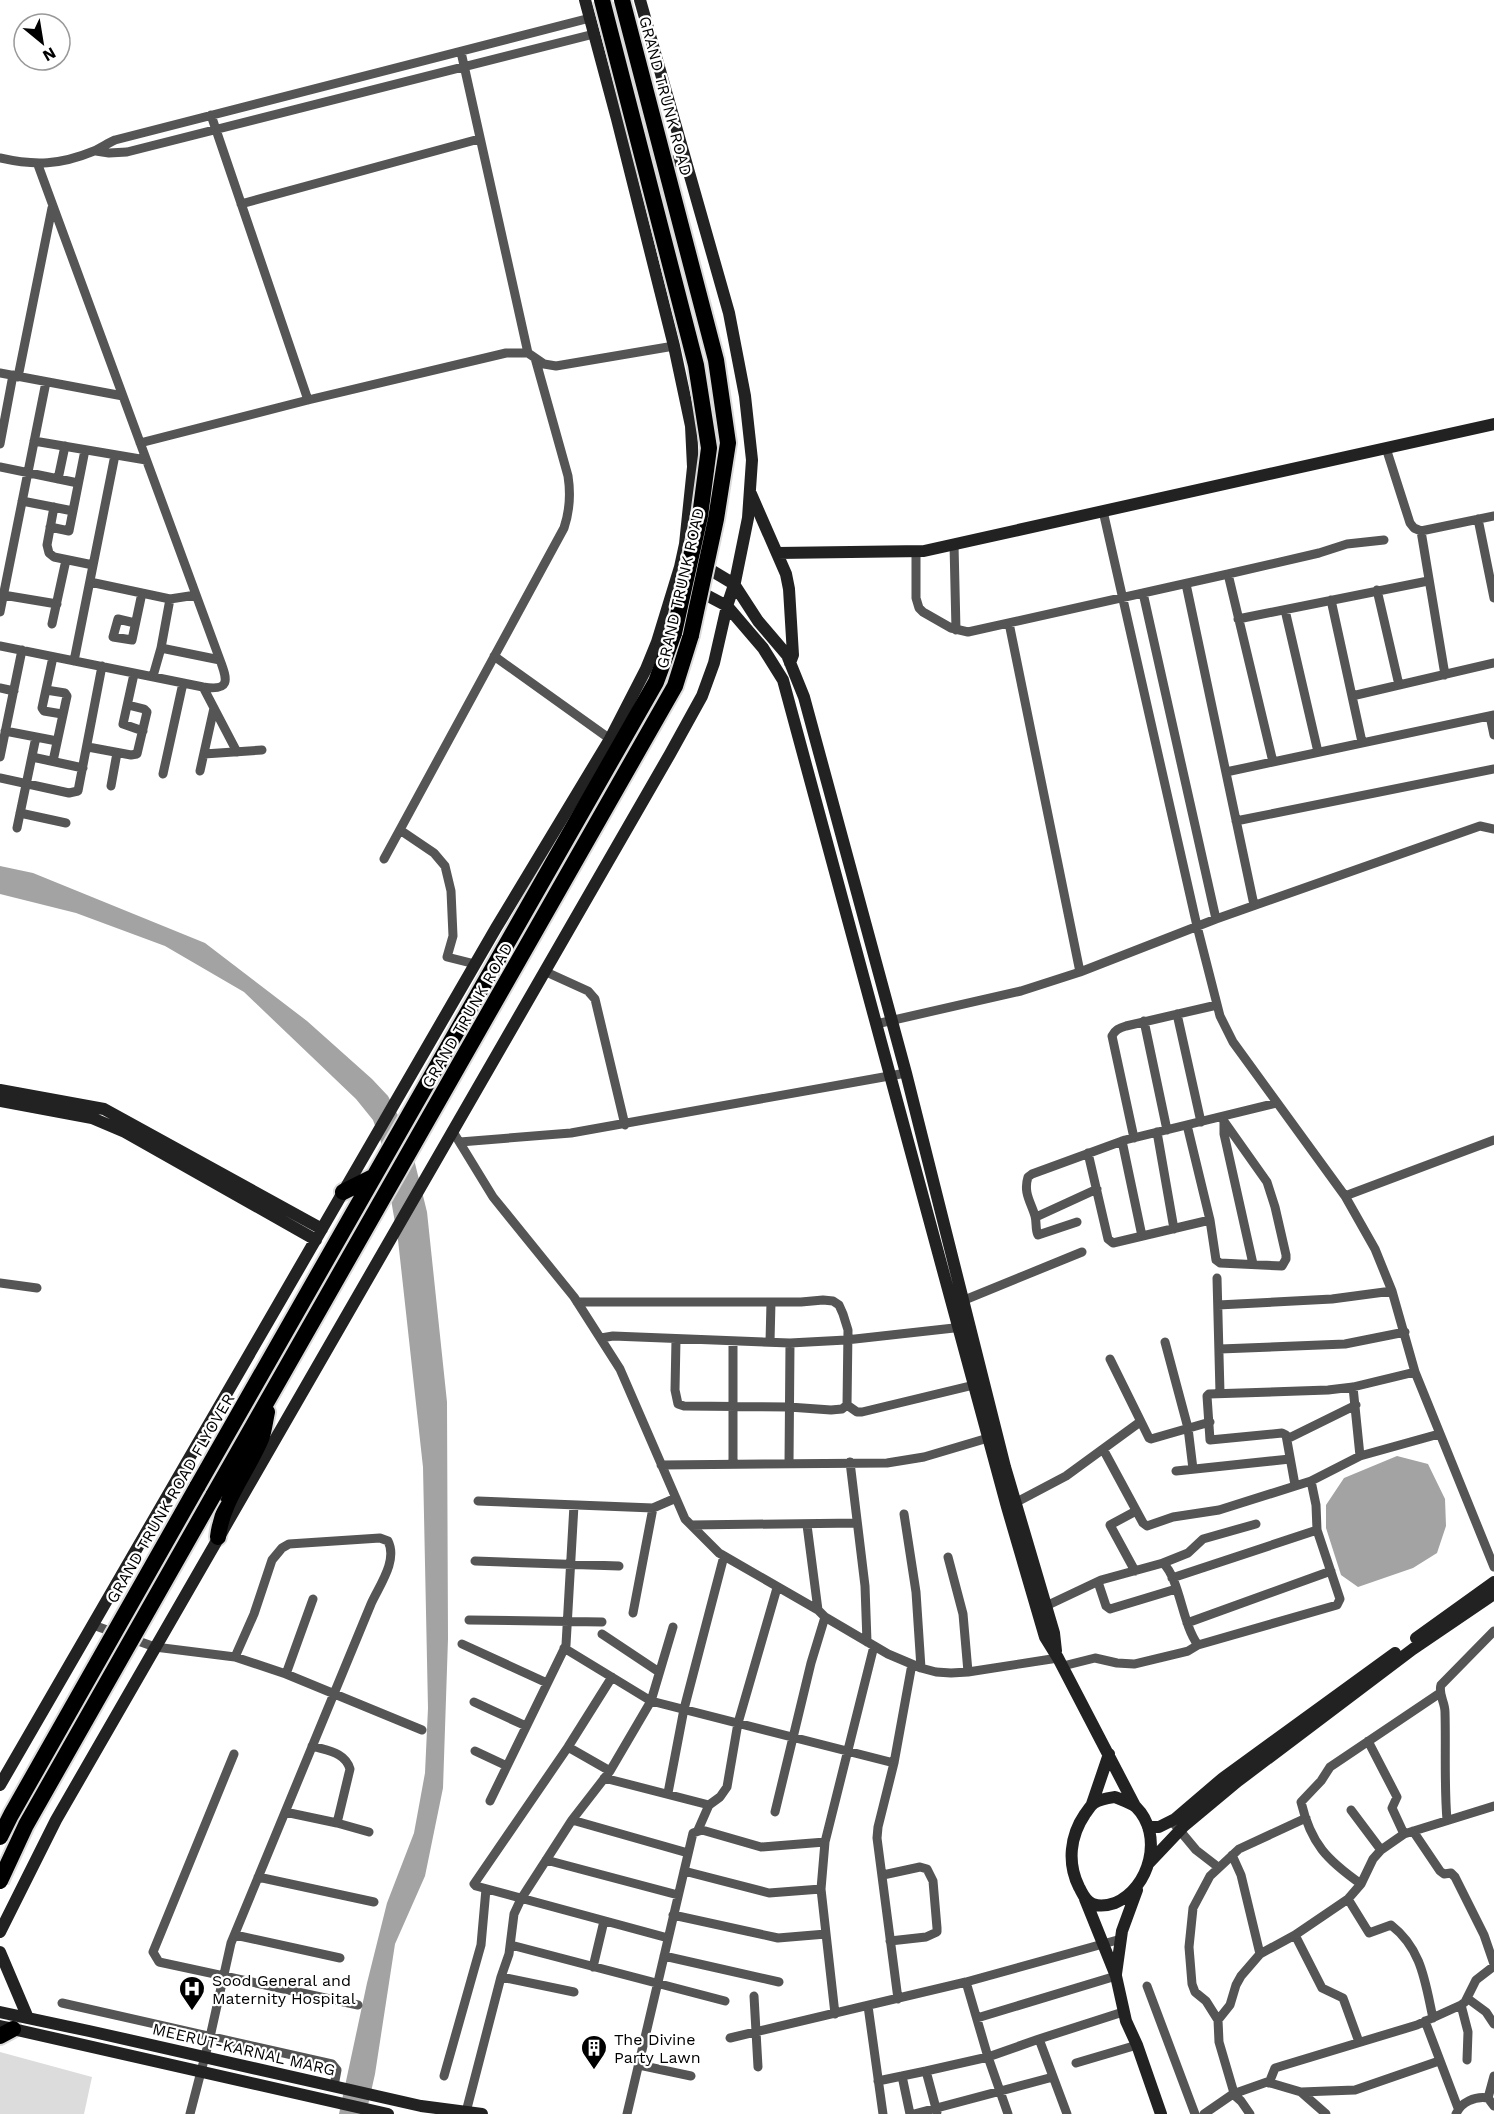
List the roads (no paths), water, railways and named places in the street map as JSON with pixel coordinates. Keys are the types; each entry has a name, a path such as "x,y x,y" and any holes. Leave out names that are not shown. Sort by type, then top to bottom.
{"highway":[{"name":"GRAND TRUNK ROAD","path":"374,1177 656,682 674,633 700,516 709,448 696,365 602,0"},
{"name":"GRAND TRUNK ROAD","path":"272,1394 675,686 691,635 716,519 728,443 716,360 622,0"},
{"path":"343,1192 374,1177"},
{"name":"GRAND TRUNK ROAD FLYOVER","path":"0,1837 16,1805 374,1177"},
{"path":"0,1881 27,1825 272,1394"},
{"path":"218,1537 219,1524 230,1497 262,1437 272,1394"}],"street":[{"path":"0,1785 475,964 610,739 646,669 657,642 683,552 693,447 691,426 674,346 585,0"},
{"path":"0,1932 56,1820 702,696 714,663 748,518 752,459 750,430 729,313 640,0"},
{"path":"0,158 38,165 66,159 96,150 115,140 590,18"},
{"path":"96,150 109,153 127,152 594,34"},
{"path":"384,859 560,536 569,512 568,476 532,355 479,139 461,52"},
{"path":"395,69 399,84"},
{"path":"316,88 320,104"},
{"path":"211,115 308,400"},
{"path":"241,204 479,139"},
{"path":"630,172 684,159"},
{"path":"0,646 203,687 217,688 224,685 226,678 38,165"},
{"path":"0,444 3,411 16,376 53,206"},
{"path":"140,443 506,353 532,355 549,366 556,366 674,346"},
{"path":"0,373 123,396"},
{"path":"0,612 46,382"},
{"path":"777,553 916,552 1494,424"},
{"path":"34,441 146,460"},
{"path":"58,478 65,446"},
{"path":"1386,448 1410,523 1414,528 1421,531 1494,516"},
{"path":"50,527 69,531 85,450"},
{"path":"74,661 115,455"},
{"path":"0,467 78,483"},
{"path":"750,493 777,553 789,589 793,655 782,676"},
{"path":"22,501 73,511"},
{"path":"54,507 47,545 49,553 66,560 93,565"},
{"path":"1103,511 1217,1005 1233,1042 1345,1196 1376,1249 1392,1291 1415,1372 1494,1567"},
{"path":"1478,519 1494,598"},
{"path":"1421,531 1445,675"},
{"path":"916,552 916,598 919,608 962,632 977,631 1186,584 1319,553 1347,544 1384,540"},
{"path":"954,544 956,630"},
{"path":"683,552 734,584 758,621 791,662 804,697 906,1073 962,1301 963,1327 974,1385 988,1438 1046,1606 1059,1660"},
{"path":"0,559 10,561"},
{"path":"52,624 66,560"},
{"path":"1228,574 1273,762"},
{"path":"676,579 727,606 763,648 782,676 890,1076 963,1327 1045,1637 1135,1806 1146,1820 1150,1833 1149,1863"},
{"path":"1238,619 1428,581"},
{"path":"90,582 170,599 196,595"},
{"path":"1186,584 1254,905"},
{"path":"1377,590 1399,685"},
{"path":"135,623 142,593"},
{"path":"1143,593 1216,919"},
{"path":"3,595 57,604"},
{"path":"153,676 170,599"},
{"path":"1331,600 1362,742"},
{"path":"1285,610 1318,752"},
{"path":"1009,623 1080,972"},
{"path":"161,648 220,660"},
{"path":"0,757 22,650"},
{"path":"494,656 610,739"},
{"path":"53,657 43,710 62,714"},
{"path":"1352,696 1494,663"},
{"path":"0,778 75,793 80,788 102,666"},
{"path":"134,674 123,724 142,731"},
{"path":"163,774 183,682"},
{"path":"203,687 237,752"},
{"path":"0,688 14,691"},
{"path":"46,690 66,694 53,761"},
{"path":"88,747 117,753 137,754 147,711 128,705"},
{"path":"200,771 214,708"},
{"path":"1226,772 1492,715 1494,735"},
{"path":"5,731 57,741"},
{"path":"17,828 36,737"},
{"path":"204,754 262,750"},
{"path":"111,786 117,753"},
{"path":"32,757 83,768"},
{"path":"1236,821 1494,769"},
{"path":"20,813 66,823"},
{"path":"822,820 837,817"},
{"path":"876,1024 1021,991 1080,972 1254,905 1480,826 1494,829"},
{"path":"400,830 434,853 445,866 451,891 453,936 447,957 475,964"},
{"path":"544,971 588,991 595,999 625,1125"},
{"path":"1134,1138 1112,1036 1117,1029 1217,1005"},
{"path":"1177,1014 1201,1122"},
{"path":"1144,1022 1167,1130"},
{"path":"460,1142 571,1133 625,1125 906,1073"},
{"path":"0,1090 104,1108 319,1234"},
{"path":"0,1101 92,1118 125,1132 319,1234"},
{"path":"1077,1222 1038,1236 1036,1217 1026,1194 1028,1178 1032,1174 1122,1141 1222,1119 1277,1103"},
{"path":"1187,1125 1210,1220 1216,1260 1220,1263 1282,1266 1286,1255 1267,1182 1222,1119"},
{"path":"1222,1119 1253,1264"},
{"path":"452,1130 493,1197 578,1302 620,1369 685,1519 724,1556 871,1644 916,1666 951,1673 1095,1658 1134,1664 1188,1651 1198,1645 1337,1605 1340,1599 1317,1530 1316,1505 1311,1481"},
{"path":"1157,1132 1174,1228"},
{"path":"1345,1196 1494,1140"},
{"path":"1122,1141 1142,1236"},
{"path":"1089,1153 1107,1239 1110,1242 1210,1220"},
{"path":"1036,1217 1096,1189"},
{"path":"962,1301 1082,1252"},
{"path":"1217,1278 1220,1393"},
{"path":"0,1283 37,1288"},
{"path":"1218,1305 1332,1299 1392,1291"},
{"path":"578,1302 801,1302 823,1299 833,1301 843,1314 848,1330 846,1340 849,1400 842,1409 831,1410 678,1404 675,1390 676,1339"},
{"path":"770,1342 771,1302"},
{"path":"601,1338 613,1336 790,1343 846,1340 963,1327"},
{"path":"1220,1349 1345,1344 1405,1332"},
{"path":"733,1341 733,1464"},
{"path":"1165,1342 1188,1428 1193,1469"},
{"path":"789,1464 790,1343"},
{"path":"1110,1359 1146,1435 1151,1439 1210,1422"},
{"path":"1295,1485 1287,1439 1282,1433 1211,1441 1206,1398 1209,1394 1328,1390 1353,1387 1415,1372"},
{"path":"847,1405 856,1412 862,1412 974,1385"},
{"path":"1353,1387 1360,1456"},
{"path":"1287,1439 1356,1405"},
{"path":"1011,1505 1066,1476 1140,1422"},
{"path":"1103,1449 1136,1511 1147,1526 1173,1517 1219,1510 1311,1481 1360,1456 1439,1434"},
{"path":"662,1465 902,1462 988,1438"},
{"path":"1176,1471 1290,1459"},
{"path":"835,2014 821,1889 825,1842 871,1644 850,1462"},
{"path":"478,1501 653,1508 676,1498"},
{"path":"490,1801 564,1648 574,1505"},
{"path":"633,1613 653,1508"},
{"path":"1135,1570 1110,1525 1136,1511"},
{"path":"898,1999 877,1844 878,1827 916,1666 915,1592 904,1514"},
{"path":"691,1525 857,1523"},
{"path":"1046,1606 1098,1582 1163,1563 1188,1553 1203,1539 1256,1524"},
{"path":"775,1812 821,1613 807,1525"},
{"path":"1172,1578 1317,1530"},
{"path":"190,2114 210,2037 222,1976 235,1935 370,1604 388,1569 391,1549 388,1541 385,1539 289,1544 282,1548 272,1560 254,1614 235,1657"},
{"path":"668,1793 684,1709 724,1556"},
{"path":"948,1557 963,1614 968,1672"},
{"path":"475,1561 619,1566"},
{"path":"1163,1563 1166,1564 1172,1578 1187,1623 1198,1645"},
{"path":"1187,1623 1330,1571"},
{"path":"1098,1582 1106,1606 1110,1609 1176,1588"},
{"path":"1148,1827 1159,1827 1171,1820 1223,1778 1494,1582"},
{"path":"627,2114 692,1834 698,1830 709,1805 720,1797 727,1787 738,1723 777,1588"},
{"path":"1116,1976 1120,1939 1149,1863 1180,1831 1247,1774 1413,1649 1494,1594"},
{"path":"285,1674 313,1599"},
{"path":"469,1620 602,1622"},
{"path":"93,1625 155,1647 235,1657 334,1693 422,1730"},
{"path":"466,2112 511,1945 511,1925 521,1899 572,1820 607,1774 651,1701 673,1627"},
{"path":"1447,1820 1444,1790 1445,1710 1440,1693 1441,1685 1494,1631"},
{"path":"602,1634 659,1672"},
{"path":"462,1644 547,1683"},
{"path":"564,1648 651,1701 894,1763"},
{"path":"612,1677 568,1747 474,1882 476,1886 486,1889 668,1938"},
{"path":"1361,1884 1334,1865 1315,1841 1301,1805 1302,1799 1321,1781 1330,1767 1440,1693"},
{"path":"474,1702 526,1726"},
{"path":"1269,2083 1275,2068 1429,2020 1464,2001 1474,1982 1494,1965 1484,1935 1455,1877 1451,1873 1444,1874 1440,1871 1408,1832 1392,1808 1397,1797 1368,1741"},
{"path":"312,1746 342,1756 348,1761 350,1769 337,1823"},
{"path":"568,1747 607,1774 709,1805"},
{"path":"475,1751 507,1766"},
{"path":"234,1754 153,1952 159,1962 358,2005"},
{"path":"1109,1754 1092,1804 1072,1839 1072,1862 1076,1880 1116,1976 1126,2022 1137,2044 1161,2114"},
{"path":"1092,1804 1104,1798 1116,1797 1135,1806"},
{"path":"1218,2020 1230,2005 1238,1981 1260,1954 1295,1935 1348,1899 1361,1884 1373,1859 1381,1850 1408,1832 1494,1806"},
{"path":"1351,1810 1381,1850"},
{"path":"285,1812 369,1832"},
{"path":"1250,2114 1234,2094 1219,2042 1218,2020 1206,2001 1194,1989 1189,1947 1193,1908 1210,1876 1232,1855 1247,1845 1306,1818"},
{"path":"572,1820 688,1853"},
{"path":"1171,1820 1196,1850 1218,1867"},
{"path":"698,1830 761,1847 825,1842"},
{"path":"1232,1855 1241,1875 1260,1954"},
{"path":"546,1860 678,1895"},
{"path":"883,1875 920,1867 927,1869 933,1881 937,1928 934,1934 890,1941"},
{"path":"684,1871 769,1893 821,1889"},
{"path":"258,1877 374,1902"},
{"path":"1085,1899 1094,1905 1108,1906 1125,1899 1139,1886"},
{"path":"444,2076 482,1945 486,1889"},
{"path":"1348,1899 1369,1933 1391,1924 1420,1961 1429,2020 1439,2061 1457,2111 1472,2100 1491,2102 1494,2076"},
{"path":"673,1915 778,1938 826,1934"},
{"path":"593,1967 604,1921"},
{"path":"235,1935 340,1958"},
{"path":"1295,1935 1322,1988 1343,1998 1359,2042"},
{"path":"730,2038 966,1982 1120,1939"},
{"path":"511,1945 725,2001"},
{"path":"0,1952 28,2018"},
{"path":"664,1956 779,1982"},
{"path":"976,2018 1116,1976"},
{"path":"501,1977 574,1992"},
{"path":"966,1982 1008,2114"},
{"path":"1147,1986 1195,2114"},
{"path":"754,1996 758,2067"},
{"path":"1464,2001 1490,2011 1494,2024"},
{"path":"1464,2001 1468,2032 1467,2060"},
{"path":"62,2003 332,2064 337,2070 336,2086"},
{"path":"868,2006 883,2114"},
{"name":"MEERUT-KARNAL MARG","path":"0,2012 421,2106 482,2114"},
{"path":"878,2081 988,2057 1123,2012"},
{"path":"56,2039 60,2025"},
{"name":"MEERUT-KARNAL MARG","path":"4,2031 56,2039 384,2113"},
{"path":"1039,2039 1067,2114"},
{"path":"1076,2063 1137,2044"},
{"path":"1204,2114 1234,2094 1255,2085 1269,2083 1300,2092 1355,2090 1439,2061"},
{"path":"639,2065 691,2076"},
{"path":"926,2071 937,2111"},
{"path":"902,2076 912,2114 937,2111 1000,2091 1053,2078"},
{"path":"1300,2092 1326,2114"}],"place":[{"name":"Sood General and Maternity Hospital","path":"192,2012"},
{"name":"The Divine Party Lawn","path":"594,2071"}]}
